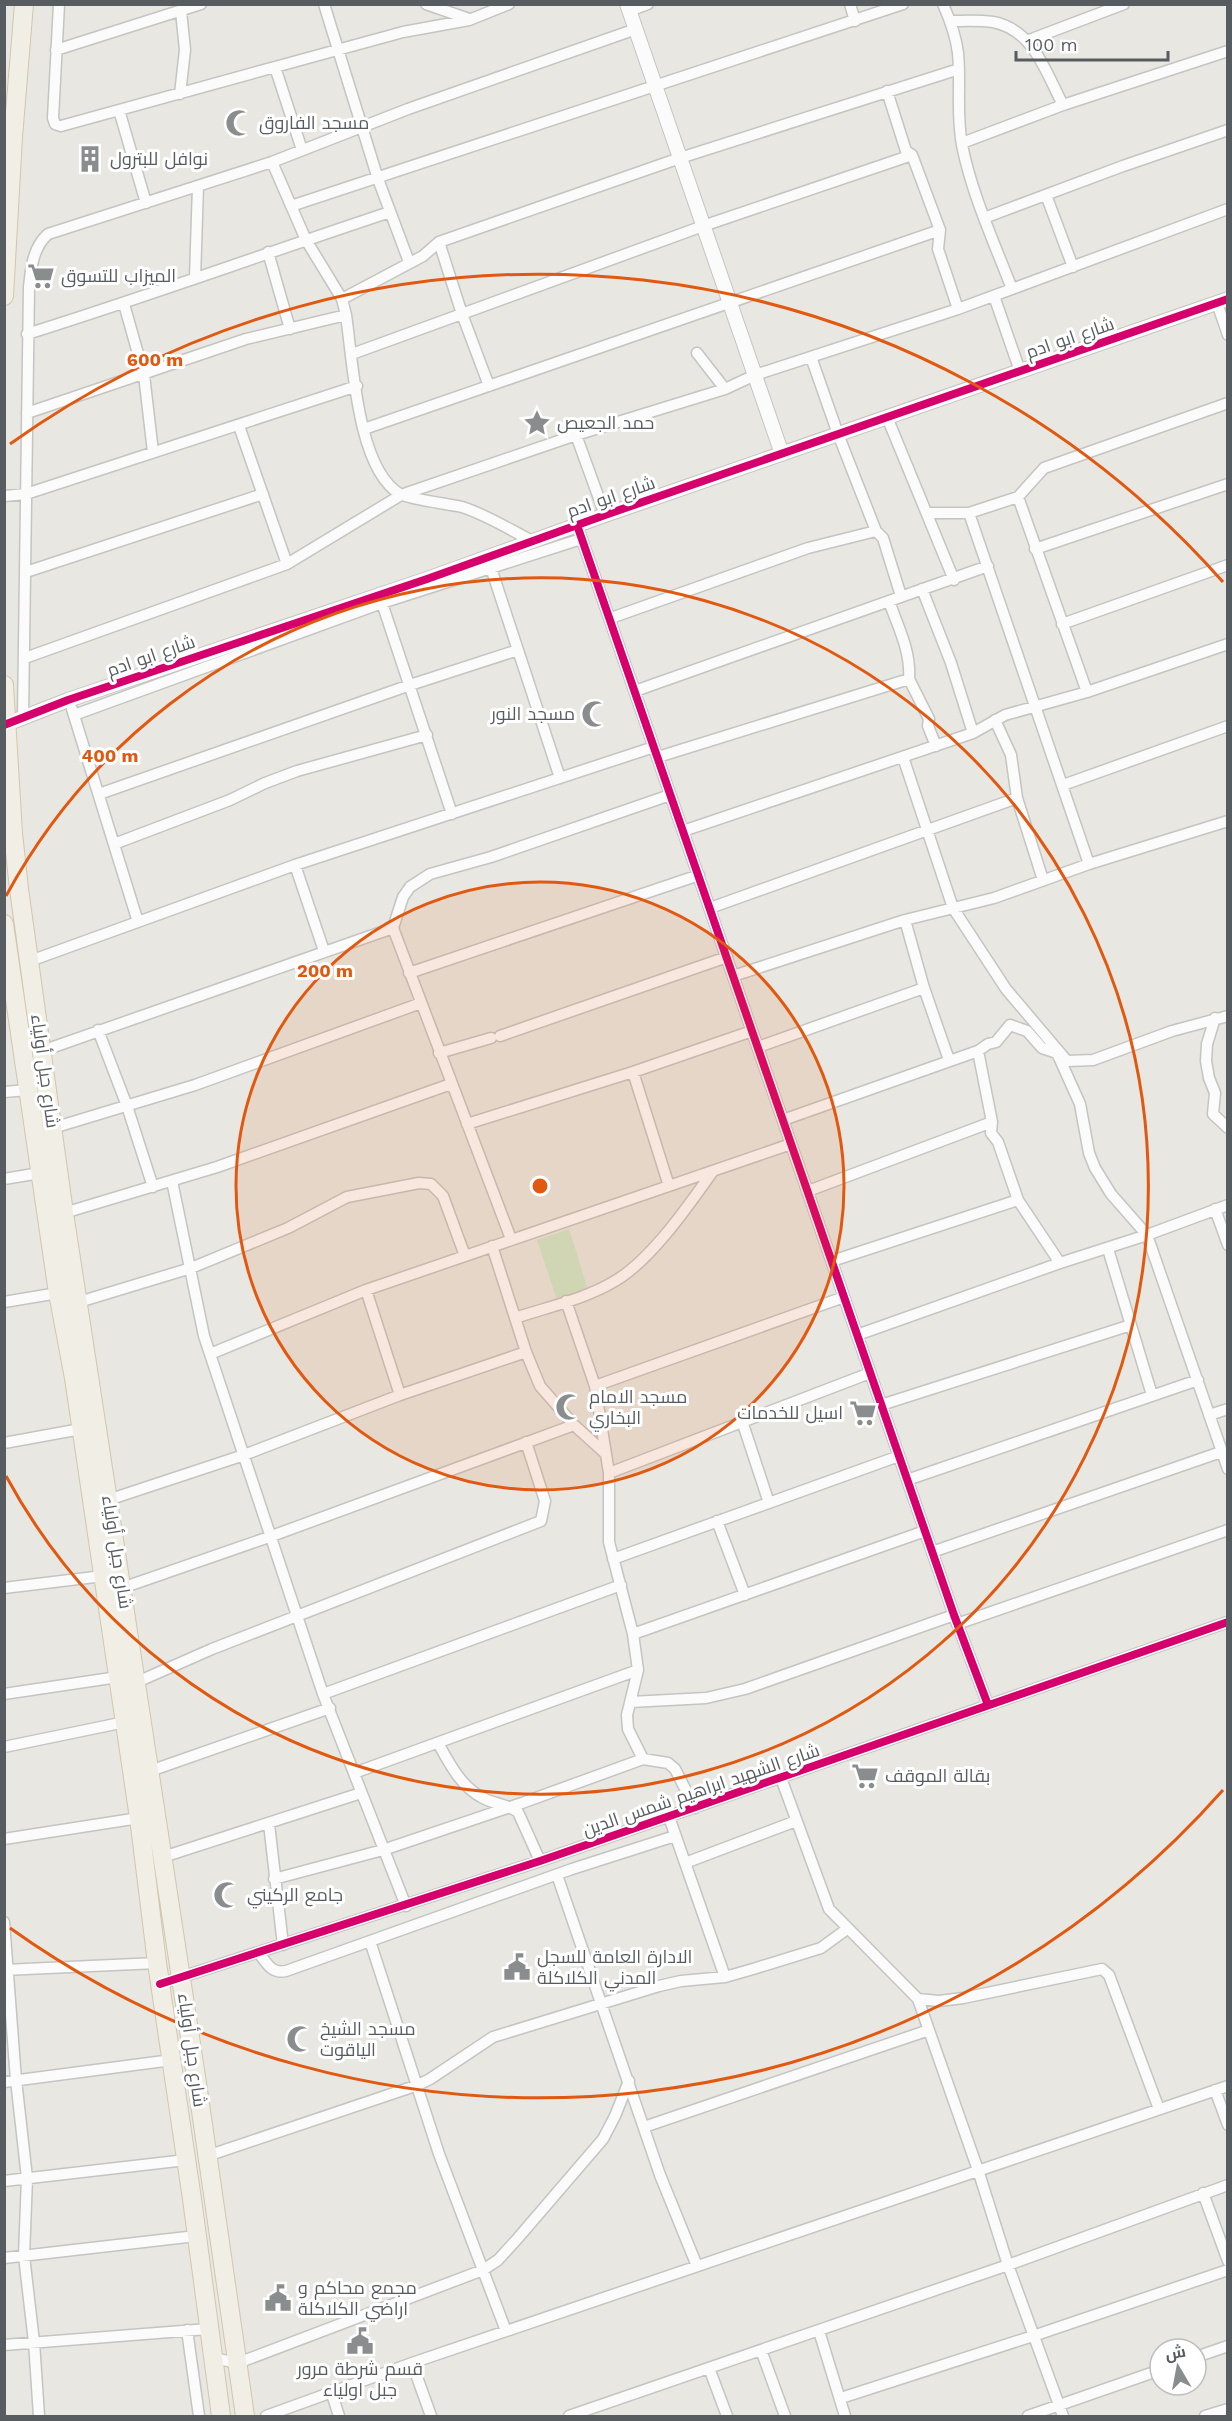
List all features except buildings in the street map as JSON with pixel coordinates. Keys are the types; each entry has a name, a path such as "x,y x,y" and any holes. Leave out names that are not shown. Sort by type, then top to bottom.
{"main road":[{"path":"4,296 13,138 24,4"},
{"name":"شارع جبل أولياء","path":"4,685 11,722 14,844 64,1212 137,1682 238,2362 244,2416"},
{"name":"شارع جبل أولياء","path":"4,924 10,1006 28,1090 57,1293 81,1429 125,1722 220,2407"}],"street":[{"path":"58,4 53,118 55,124 61,126 403,32 469,20 509,4"},
{"path":"56,50 201,4"},
{"path":"324,4 378,179 409,262"},
{"path":"426,4 469,20"},
{"path":"648,4 628,8 782,454"},
{"path":"850,4 855,21"},
{"path":"291,206 903,4"},
{"path":"943,4 956,41 962,143 984,218 1012,289"},
{"path":"1029,40 1124,4"},
{"path":"180,94 185,50 182,11"},
{"path":"950,21 990,22 1008,26 1029,40 1063,105"},
{"path":"11,722 25,658 27,334 32,266 41,240 48,234 272,162 408,108 636,29"},
{"path":"962,143 1063,105 1227,51"},
{"path":"275,66 303,150"},
{"path":"342,299 423,256 439,242 680,158 959,69"},
{"path":"887,91 906,151 912,155 940,230 938,249 958,309"},
{"path":"119,110 146,203"},
{"path":"984,218 1227,130"},
{"path":"352,354 703,226 912,155"},
{"path":"272,162 306,240 342,299 364,429 373,462 382,478 401,495 463,508 489,518 532,541"},
{"path":"195,278 198,186"},
{"path":"1046,195 1073,267"},
{"path":"25,658 287,564 401,495 576,435 725,389 755,375 958,309 1227,210"},
{"path":"27,334 124,304 268,252 390,212"},
{"path":"364,429 940,230"},
{"path":"439,242 462,314 489,386"},
{"path":"268,252 290,329"},
{"path":"994,296 1020,371"},
{"path":"1222,301 1227,335"},
{"name":"شارع ابو ادم","path":"11,722 68,700 427,579 532,541 579,532 605,515 1222,301"},
{"path":"124,304 144,375 153,452"},
{"path":"27,413 246,339 346,315"},
{"path":"697,353 725,389"},
{"path":"811,357 876,531 883,538 901,596"},
{"path":"4,496 26,494 357,386"},
{"path":"928,513 969,513 1018,497 1044,468 1227,403"},
{"path":"887,417 954,580"},
{"path":"239,426 287,564"},
{"path":"576,435 605,515"},
{"path":"1035,549 1227,484"},
{"path":"26,572 263,494"},
{"path":"1018,497 1087,692"},
{"path":"969,513 1089,864"},
{"path":"611,618 808,548 876,531"},
{"path":"74,715 382,603 491,568 579,532 611,618 932,1552 988,1705"},
{"path":"1062,624 1227,565"},
{"path":"635,691 988,567"},
{"path":"491,568 560,778"},
{"path":"922,589 951,663 973,733"},
{"path":"889,601 907,648 910,664 909,680 929,718 928,726 936,746"},
{"path":"382,603 452,814"},
{"path":"684,831 973,733 996,720 1035,705 1087,692 1227,644"},
{"path":"99,794 410,685 518,650"},
{"path":"30,961 295,865 560,778 909,680"},
{"path":"68,700 138,922"},
{"path":"996,720 1011,755 1017,798 1043,880"},
{"path":"1062,784 1227,726"},
{"path":"114,844 230,801 265,783 297,771 427,735"},
{"path":"903,757 953,908 1006,989 1066,1061 1085,1062 1227,1016"},
{"path":"511,1239 393,928 403,897 410,886 430,874 491,857 670,795"},
{"path":"710,908 1017,798"},
{"path":"733,976 905,920 994,898 1089,864 1227,821"},
{"path":"295,865 324,951"},
{"path":"409,973 699,875"},
{"path":"905,920 924,988 950,1060"},
{"path":"42,1051 393,928"},
{"path":"439,1053 495,1037 727,957"},
{"path":"758,1047 924,988"},
{"path":"53,1128 195,1085 421,1004"},
{"path":"1215,1018 1207,1044 1206,1061 1215,1093 1213,1114 1227,1128"},
{"path":"783,1120 978,1051 996,1042 1010,1024 1027,1031 1042,1048 1057,1053 1080,1104 1089,1153 1095,1168 1111,1194 1147,1235 1227,1469"},
{"path":"98,1030 127,1106 153,1187"},
{"path":"467,1124 633,1072 752,1031"},
{"path":"978,1051 992,1122 991,1133 998,1142 1018,1200 1060,1263"},
{"path":"633,1072 669,1186"},
{"path":"64,1212 172,1181 451,1084"},
{"path":"4,1092 28,1090"},
{"path":"808,1191 992,1122"},
{"path":"210,1354 366,1290 791,1144"},
{"path":"515,1318 601,1289 618,1280 632,1268 685,1210 713,1171"},
{"path":"4,1179 40,1173"},
{"path":"172,1181 204,1336 323,1694 382,1850 406,1906"},
{"path":"79,1302 191,1268 288,1228 346,1197 419,1183 431,1184 443,1196 465,1256"},
{"path":"832,1261 1018,1200"},
{"path":"857,1335 1060,1263 1108,1249 1227,1205"},
{"path":"1215,1209 1227,1245"},
{"path":"492,1246 526,1352 540,1386 574,1425 606,1454"},
{"path":"1108,1249 1152,1395"},
{"path":"366,1290 400,1395"},
{"path":"4,1302 57,1293"},
{"path":"595,1386 844,1297"},
{"path":"566,1301 595,1386 609,1473 608,1517 613,1559 633,1635 638,1670 627,1715 628,1729 643,1759"},
{"path":"881,1405 1131,1325"},
{"path":"108,1500 244,1455 400,1395 526,1352"},
{"path":"609,1473 870,1373"},
{"path":"907,1480 1198,1380"},
{"path":"1209,1415 1227,1409"},
{"path":"742,1421 769,1503"},
{"path":"122,1588 269,1537 574,1425"},
{"path":"4,1443 81,1429"},
{"path":"137,1682 212,1649 541,1521 545,1501 526,1442"},
{"path":"932,1552 1221,1452"},
{"path":"613,1559 899,1456"},
{"path":"717,1521 745,1595"},
{"path":"631,1702 706,1698 745,1689 1227,1530"},
{"path":"633,1635 925,1531"},
{"path":"4,1588 103,1576"},
{"path":"323,1694 621,1585"},
{"name":"شارع الشهيد ابراهيم شمس الدين","path":"160,1984 540,1862 1227,1622"},
{"path":"354,1773 638,1670"},
{"path":"4,1695 118,1677"},
{"path":"150,1771 330,1708"},
{"path":"4,1748 125,1722"},
{"path":"438,1743 450,1765 473,1791 482,1798 511,1807 522,1816 540,1862"},
{"path":"274,1879 382,1850 511,1807 643,1759 668,1762 675,1769 695,1808"},
{"path":"781,1779 829,1909 889,1967 918,1999 978,2170 1008,2265 1061,2411"},
{"path":"163,1857 361,1793"},
{"path":"669,1817 725,1977"},
{"path":"4,1839 139,1818"},
{"path":"685,1863 796,1821"},
{"path":"268,1824 284,1945"},
{"path":"259,1953 273,1971 278,1973 675,1836"},
{"path":"506,1873 512,1892"},
{"path":"557,1875 660,2175 697,2266"},
{"path":"4,1922 6,1970 27,2178 24,2256 34,2342 39,2416"},
{"path":"207,2156 417,2085 430,2079 493,2037 659,1986 694,1979 725,1977 821,1948 848,1929"},
{"path":"370,1941 439,2154 506,2331"},
{"path":"6,1970 157,1963"},
{"path":"918,1999 939,2001 963,1998 1102,1969 1109,1975 1159,2109"},
{"path":"644,2127 929,2030"},
{"path":"4,2082 172,2060"},
{"path":"213,2358 238,2362 483,2270 498,2260 603,2139 615,2116 628,2081"},
{"path":"266,2416 412,2363 1227,2086"},
{"path":"1215,2090 1227,2125"},
{"path":"4,2181 186,2160"},
{"path":"569,2416 1008,2265 1227,2185"},
{"path":"1203,2193 1227,2261"},
{"path":"4,2258 196,2236"},
{"path":"841,2398 1227,2270"},
{"path":"4,2345 208,2329"},
{"path":"187,2330 199,2416"},
{"path":"819,2331 845,2416"},
{"path":"1208,2353 1227,2346"},
{"path":"761,2350 785,2416"},
{"path":"412,2363 431,2416"},
{"path":"709,2368 727,2416"},
{"path":"1028,2416 1061,2411 1148,2375"},
{"path":"331,2391 339,2416"},
{"path":"197,2401 220,2407"},
{"path":"1205,2416 1227,2409"}],"green space":[{"path":"569,1229 588,1290 557,1300 537,1240"}],"cycle path":[{"path":"4,725 68,700 427,579 1228,299"},
{"path":"577,525 954,1615 988,1705"},
{"path":"160,1984 540,1861 1228,1622"}],"place":[{"name":"مسجد الفاروق","path":"239,123"},
{"name":"نوافل للبترول","path":"90,159"},
{"name":"الميزاب للتسوق","path":"41,276"},
{"name":"حمد الجعيص","path":"537,423"},
{"name":"مسجد النور","path":"595,714"},
{"name":"مسجد الامام البخاري","path":"569,1407"},
{"name":"اسيل للخدمات","path":"863,1413"},
{"name":"بقالة الموقف","path":"865,1776"},
{"name":"جامع الركيني","path":"227,1895"},
{"name":"الادارة العامة للسجل المدني الكلاكلة","path":"517,1967"},
{"name":"مسجد الشيخ الياقوت","path":"300,2039"},
{"name":"مجمع محاكم و اراضي الكلاكلة","path":"278,2298"},
{"name":"قسم شرطة مرور جبل اولياء","path":"360,2341"}]}
